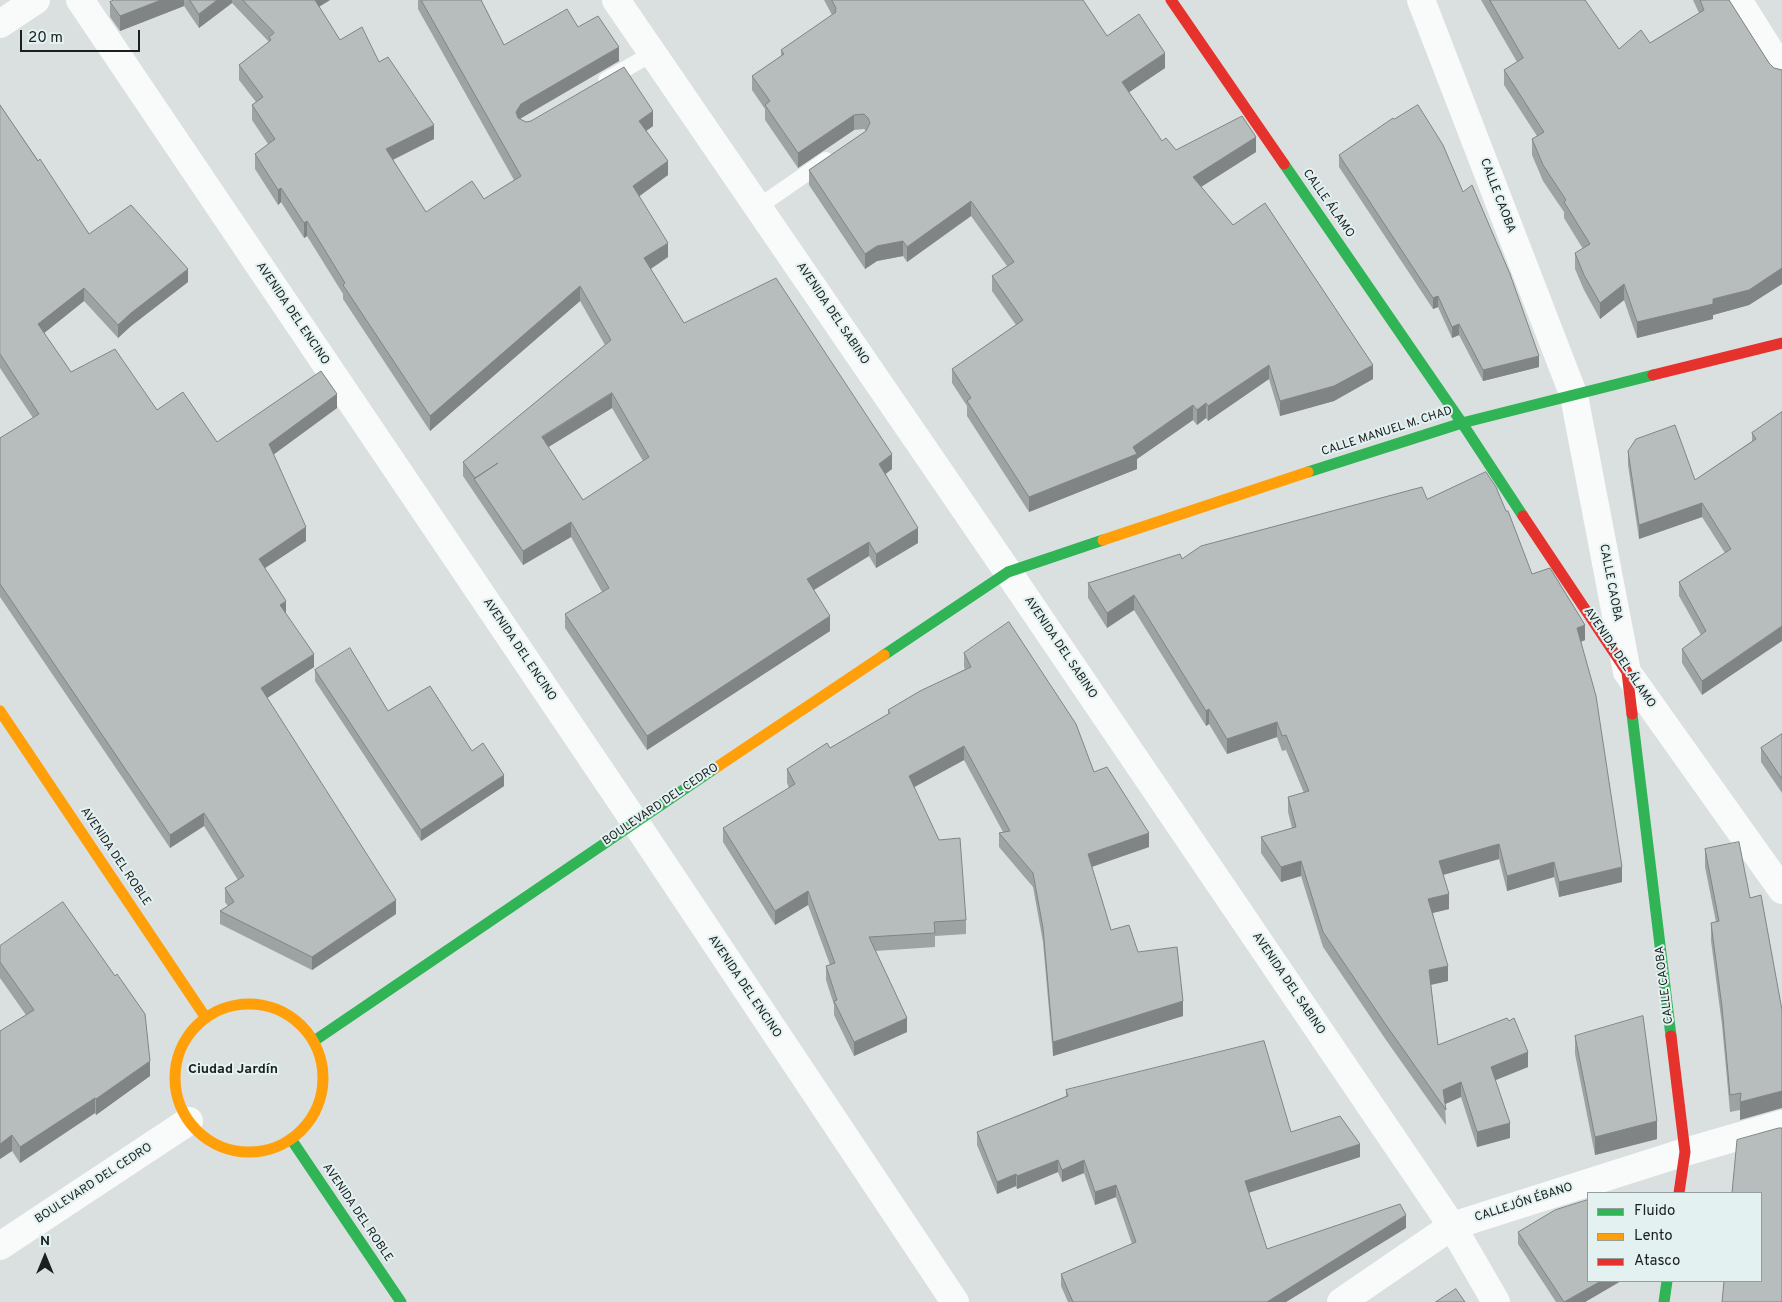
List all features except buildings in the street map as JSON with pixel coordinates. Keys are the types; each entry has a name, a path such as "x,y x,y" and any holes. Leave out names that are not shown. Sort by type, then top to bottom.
{"street":[{"path":"0,24 36,0"},
{"name":"AVENIDA DEL ENCINO","path":"80,0 635,822 955,1302"},
{"name":"AVENIDA DEL SABINO","path":"616,0 1008,572 1452,1226 1496,1302"},
{"name":"CALLE ÁLAMO","path":"1171,0 1462,423"},
{"name":"CALLE CAOBA","path":"1421,0 1574,396 1627,672 1685,1152 1679,1192"},
{"path":"1738,0 1782,70"},
{"name":"CALLE MANUEL M. CHAD","path":"1008,572 1276,482 1462,423 1782,343"},
{"name":"AVENIDA DEL ÁLAMO","path":"1462,423 1627,672 1782,890"},
{"name":"BOULEVARD DEL CEDRO","path":"314,1041 635,822 1008,572"},
{"name":"AVENIDA DEL ROBLE","path":"0,711 206,1018"},
{"path":"253,1004 277,1009 299,1023 314,1041 323,1067 322,1095 310,1121 291,1140 265,1151 236,1152 210,1141 189,1121 179,1101 175,1077 179,1055 190,1034 206,1018 228,1007 253,1004"},
{"name":"BOULEVARD DEL CEDRO","path":"0,1246 189,1121"},
{"name":"CALLEJÓN ÉBANO","path":"1341,1302 1452,1226 1685,1152 1782,1124"},
{"name":"AVENIDA DEL ROBLE","path":"291,1140 401,1302"},
{"path":"1664,1302 1667,1282"}],"lane":[{"path":"594,87 652,53"},
{"path":"758,207 836,154"}],"traffic: fast":[{"path":"1284,164 1462,423 1523,516"},
{"path":"1308,472 1462,423 1653,375"},
{"path":"884,655 1008,572 1103,540"},
{"path":"1632,714 1671,1036"},
{"path":"314,1041 714,769"},
{"path":"291,1139 401,1302"},
{"path":"1664,1302 1667,1282"}],"traffic: slow":[{"path":"1103,540 1308,472"},
{"path":"714,769 884,655"},
{"path":"0,711 206,1018"},
{"path":"249,1004 277,1010 301,1026 317,1050 323,1078 317,1106 301,1130 277,1146 249,1152 221,1146 197,1130 181,1106 175,1078 181,1050 197,1026 221,1010 249,1004"}],"traffic: jam":[{"path":"1171,0 1284,164"},
{"path":"1653,375 1782,343"},
{"path":"1523,516 1627,672 1632,714"},
{"path":"1671,1036 1685,1152 1679,1192"}],"district":[{"name":"Ciudad Jardín","path":"233,1070"}]}
